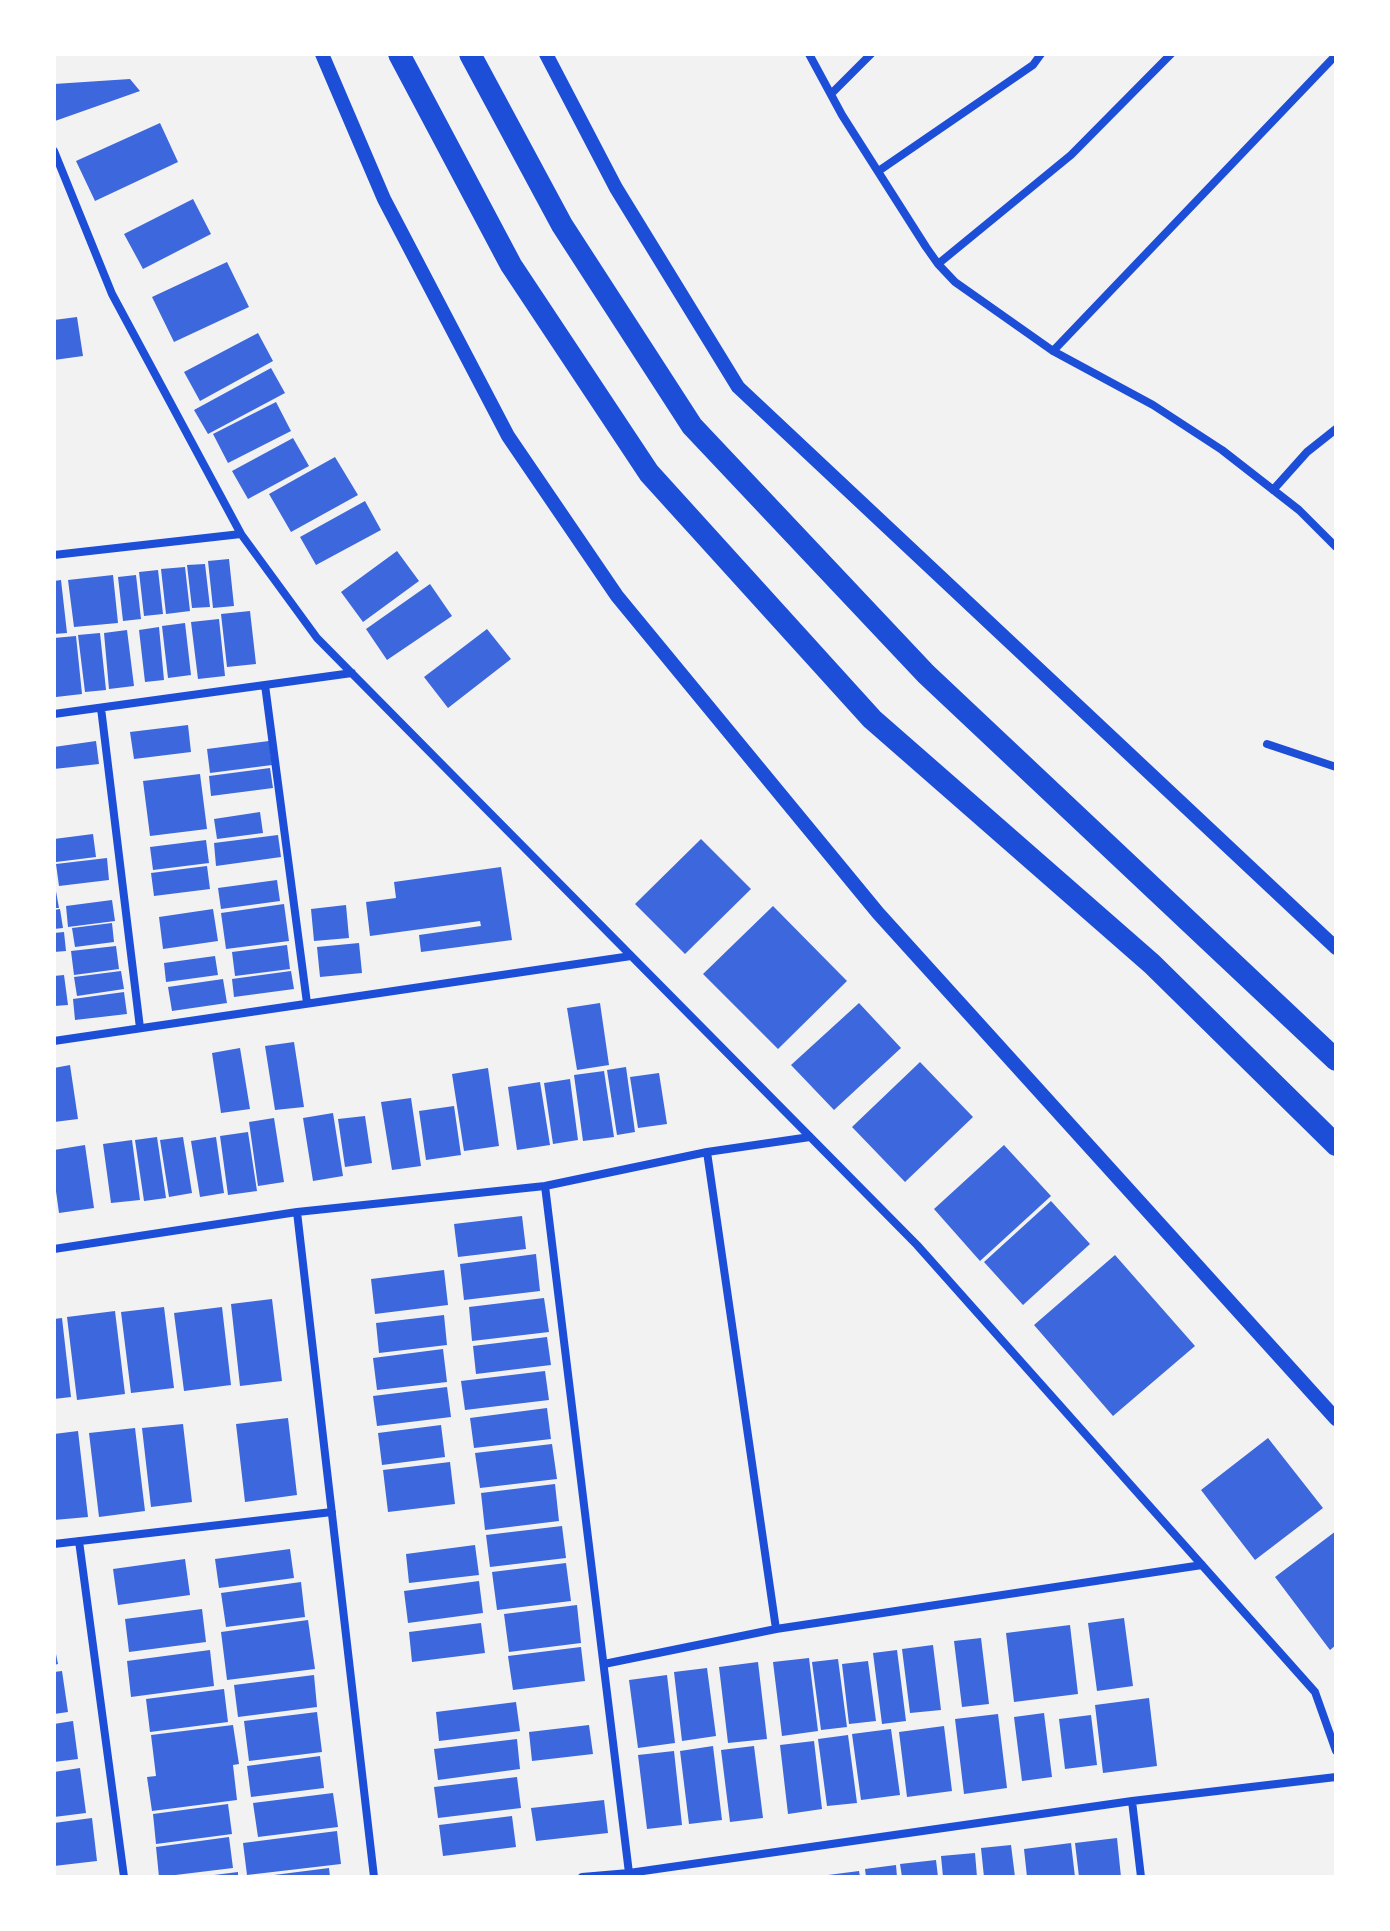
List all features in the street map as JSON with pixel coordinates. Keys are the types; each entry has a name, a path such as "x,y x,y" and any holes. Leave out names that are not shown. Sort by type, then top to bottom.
{"highway":[{"path":"399,54 511,265 649,473 872,719 1152,964 1336,1145"},
{"path":"470,54 562,225 692,426 926,674 1336,1060"}],"street":[{"path":"322,54 384,199 508,436 617,596 878,913 1336,1419"},
{"path":"546,54 616,188 738,387 1336,948"},
{"path":"809,54 938,264 955,282 1053,351 1153,405 1222,450 1299,510 1336,547"},
{"path":"831,94 871,54"},
{"path":"880,170 1033,65 1041,54"},
{"path":"938,264 1071,155 1171,54"},
{"path":"1053,351 1336,55"},
{"path":"54,151 112,294 241,534 317,638 917,1245 1315,1692 1336,1751"},
{"path":"1273,490 1307,452 1336,429"},
{"path":"54,555 241,534"},
{"path":"54,714 352,673"},
{"path":"265,685 307,1003"},
{"path":"101,708 140,1028"},
{"path":"1267,744 1336,767"},
{"path":"54,1041 631,956"},
{"path":"54,1249 297,1212 545,1186 707,1152 810,1137"},
{"path":"707,1152 776,1629"},
{"path":"545,1186 629,1873"},
{"path":"297,1212 374,1877"},
{"path":"54,1544 332,1512"},
{"path":"79,1541 124,1877"},
{"path":"604,1664 776,1629 1202,1565"},
{"path":"582,1877 629,1873 1132,1801 1336,1777"},
{"path":"1132,1801 1141,1877"}],"building":[{"path":"130,79 140,91 55,121 54,84"},
{"path":"160,123 178,162 95,201 76,161"},
{"path":"193,199 211,234 143,269 124,234"},
{"path":"227,262 249,307 174,342 152,297"},
{"path":"77,317 83,356 54,360 54,320"},
{"path":"258,333 273,361 200,401 184,372"},
{"path":"271,368 285,393 208,434 194,410"},
{"path":"276,402 291,431 228,463 213,434"},
{"path":"293,438 309,466 248,499 232,471"},
{"path":"335,457 358,495 291,532 269,494"},
{"path":"365,501 381,530 316,565 300,537"},
{"path":"397,551 419,581 363,622 341,592"},
{"path":"229,559 234,606 213,608 208,561"},
{"path":"205,564 210,607 192,608 187,565"},
{"path":"185,567 190,611 166,614 161,569"},
{"path":"158,570 163,614 144,616 139,572"},
{"path":"113,575 118,623 74,627 68,580"},
{"path":"136,575 141,619 123,621 118,577"},
{"path":"61,580 67,633 54,634 54,581"},
{"path":"430,584 452,616 387,660 366,629"},
{"path":"250,611 256,664 227,667 221,614"},
{"path":"219,619 225,676 198,679 191,622"},
{"path":"185,623 191,675 168,678 162,626"},
{"path":"159,627 164,680 145,682 139,630"},
{"path":"487,629 511,659 448,708 424,677"},
{"path":"127,630 134,686 109,689 104,633"},
{"path":"100,633 106,690 85,692 78,635"},
{"path":"76,636 82,694 56,697 54,638"},
{"path":"188,725 191,752 134,759 130,732"},
{"path":"96,741 99,764 54,769 54,747"},
{"path":"269,741 272,765 210,773 207,749"},
{"path":"270,768 273,788 211,796 209,776"},
{"path":"200,774 207,829 150,836 143,781"},
{"path":"260,812 263,833 217,839 214,819"},
{"path":"93,834 96,857 56,862 54,839"},
{"path":"278,835 281,857 216,866 214,843"},
{"path":"701,839 751,889 685,954 635,904"},
{"path":"206,840 209,863 153,870 150,847"},
{"path":"107,858 109,880 59,886 56,864"},
{"path":"207,866 210,889 154,896 151,873"},
{"path":"501,867 512,940 421,952 419,935 481,926 480,921 370,936 366,902 396,898 394,882"},
{"path":"54,880 59,908 54,908"},
{"path":"277,880 280,901 221,909 218,888"},
{"path":"112,900 115,921 68,927 66,906"},
{"path":"284,904 289,941 226,949 221,913"},
{"path":"346,905 349,938 314,941 311,909"},
{"path":"773,906 847,981 778,1049 703,974"},
{"path":"60,909 63,928 54,929 54,910"},
{"path":"213,909 218,941 163,949 159,917"},
{"path":"112,923 114,942 75,947 72,928"},
{"path":"64,932 66,951 54,952 54,933"},
{"path":"359,943 362,973 320,977 317,947"},
{"path":"287,945 290,969 235,976 232,952"},
{"path":"116,946 119,969 74,975 71,951"},
{"path":"215,956 218,975 166,982 164,963"},
{"path":"121,971 124,989 77,996 74,977"},
{"path":"291,971 294,989 234,997 232,979"},
{"path":"64,975 68,1005 54,1006 54,976"},
{"path":"223,979 227,1003 172,1011 168,987"},
{"path":"124,992 127,1014 75,1020 73,999"},
{"path":"600,1003 609,1065 577,1070 567,1008"},
{"path":"859,1003 901,1048 834,1110 791,1065"},
{"path":"294,1042 304,1107 275,1110 265,1046"},
{"path":"240,1048 250,1109 221,1113 212,1053"},
{"path":"920,1062 973,1117 905,1182 852,1127"},
{"path":"70,1065 78,1119 54,1122 54,1068"},
{"path":"626,1067 635,1132 617,1135 607,1070"},
{"path":"488,1068 499,1146 464,1151 452,1074"},
{"path":"604,1071 614,1137 583,1141 574,1075"},
{"path":"659,1073 667,1124 638,1128 630,1077"},
{"path":"570,1079 578,1140 553,1144 544,1083"},
{"path":"540,1082 550,1145 517,1150 508,1087"},
{"path":"411,1098 421,1166 392,1170 381,1102"},
{"path":"454,1106 461,1155 426,1160 419,1111"},
{"path":"333,1113 343,1176 313,1181 303,1118"},
{"path":"365,1116 372,1163 345,1167 338,1119"},
{"path":"274,1118 284,1182 258,1186 249,1122"},
{"path":"248,1132 257,1191 228,1195 220,1136"},
{"path":"157,1137 166,1198 144,1201 135,1140"},
{"path":"183,1137 192,1193 169,1197 160,1140"},
{"path":"216,1137 224,1193 200,1197 191,1141"},
{"path":"132,1140 140,1200 111,1203 103,1144"},
{"path":"85,1145 94,1208 59,1213 54,1150"},
{"path":"1004,1145 1051,1196 980,1261 934,1209"},
{"path":"1051,1201 1090,1244 1023,1305 984,1262"},
{"path":"522,1216 526,1249 458,1257 454,1224"},
{"path":"536,1254 540,1291 464,1300 460,1264"},
{"path":"1115,1255 1195,1346 1113,1416 1034,1325"},
{"path":"444,1270 448,1305 375,1314 371,1279"},
{"path":"544,1298 549,1332 472,1341 469,1307"},
{"path":"272,1299 282,1381 240,1386 231,1304"},
{"path":"164,1307 174,1388 131,1393 121,1312"},
{"path":"222,1307 231,1385 184,1391 174,1313"},
{"path":"115,1311 125,1394 77,1400 67,1317"},
{"path":"444,1315 447,1345 379,1353 376,1323"},
{"path":"62,1318 71,1397 54,1399 54,1319"},
{"path":"547,1337 551,1365 476,1374 473,1346"},
{"path":"443,1349 447,1382 377,1390 373,1358"},
{"path":"545,1371 549,1400 465,1410 461,1381"},
{"path":"447,1387 451,1417 377,1426 373,1396"},
{"path":"547,1408 551,1439 474,1448 470,1418"},
{"path":"288,1418 297,1495 245,1502 236,1424"},
{"path":"183,1424 192,1502 151,1507 142,1428"},
{"path":"441,1425 445,1457 382,1465 378,1433"},
{"path":"135,1428 145,1511 99,1517 89,1433"},
{"path":"78,1431 88,1517 54,1520 54,1434"},
{"path":"1268,1438 1323,1508 1255,1560 1201,1490"},
{"path":"552,1444 557,1479 480,1488 475,1453"},
{"path":"450,1462 455,1504 388,1512 383,1470"},
{"path":"555,1484 559,1521 485,1530 481,1493"},
{"path":"562,1526 566,1558 490,1567 486,1535"},
{"path":"1336,1531 1336,1645 1330,1650 1275,1577"},
{"path":"475,1545 479,1575 409,1583 406,1554"},
{"path":"290,1549 294,1578 219,1588 215,1559"},
{"path":"185,1559 190,1595 118,1605 113,1569"},
{"path":"566,1563 571,1601 497,1610 492,1572"},
{"path":"479,1581 483,1613 408,1623 404,1591"},
{"path":"301,1582 305,1617 226,1627 221,1593"},
{"path":"577,1605 581,1643 509,1652 504,1614"},
{"path":"202,1609 206,1642 129,1652 125,1619"},
{"path":"1124,1618 1133,1686 1097,1691 1088,1623"},
{"path":"308,1620 315,1669 227,1680 221,1632"},
{"path":"481,1623 485,1653 412,1662 409,1632"},
{"path":"1070,1625 1078,1694 1014,1702 1006,1633"},
{"path":"981,1638 989,1704 962,1707 954,1641"},
{"path":"54,1644 58,1664 54,1665"},
{"path":"933,1645 941,1710 910,1713 902,1649"},
{"path":"581,1647 585,1681 513,1690 508,1656"},
{"path":"210,1650 214,1686 131,1697 127,1661"},
{"path":"897,1650 906,1721 882,1724 873,1653"},
{"path":"809,1658 818,1731 782,1736 773,1662"},
{"path":"838,1659 847,1727 821,1730 812,1662"},
{"path":"868,1661 876,1721 849,1724 842,1664"},
{"path":"758,1662 767,1739 728,1743 719,1667"},
{"path":"707,1668 716,1736 682,1741 674,1672"},
{"path":"62,1671 68,1712 54,1714 54,1672"},
{"path":"314,1675 317,1707 238,1717 234,1685"},
{"path":"667,1675 675,1743 638,1748 629,1680"},
{"path":"224,1689 228,1722 150,1732 146,1699"},
{"path":"1149,1698 1157,1766 1103,1773 1095,1705"},
{"path":"516,1702 520,1731 439,1741 436,1712"},
{"path":"317,1712 322,1752 249,1761 244,1721"},
{"path":"1044,1713 1052,1777 1022,1781 1014,1717"},
{"path":"998,1714 1007,1788 964,1794 955,1719"},
{"path":"1091,1715 1097,1765 1065,1769 1059,1719"},
{"path":"73,1721 78,1759 54,1762 54,1724"},
{"path":"233,1725 239,1764 233,1765 237,1800 152,1811 147,1777 156,1776 151,1735"},
{"path":"589,1725 593,1754 532,1761 529,1732"},
{"path":"944,1726 952,1791 907,1797 899,1732"},
{"path":"891,1729 900,1795 861,1800 852,1734"},
{"path":"848,1735 857,1803 827,1806 818,1739"},
{"path":"517,1739 520,1769 438,1780 434,1749"},
{"path":"814,1741 822,1809 788,1814 780,1745"},
{"path":"713,1746 722,1820 689,1824 680,1751"},
{"path":"754,1746 763,1818 730,1822 721,1750"},
{"path":"674,1751 682,1825 647,1829 638,1755"},
{"path":"320,1756 324,1788 251,1797 247,1766"},
{"path":"80,1768 86,1813 54,1817 54,1772"},
{"path":"517,1777 521,1808 438,1818 434,1787"},
{"path":"333,1793 338,1827 258,1837 253,1803"},
{"path":"604,1800 608,1833 536,1841 531,1808"},
{"path":"228,1804 232,1834 156,1844 153,1814"},
{"path":"512,1816 516,1847 443,1856 439,1825"},
{"path":"92,1818 97,1861 54,1866 54,1823"},
{"path":"337,1831 341,1864 247,1875 243,1843"},
{"path":"229,1837 233,1868 159,1877 156,1847"},
{"path":"1117,1838 1121,1877 1079,1877 1075,1843"},
{"path":"1071,1843 1075,1877 1027,1877 1024,1849"},
{"path":"1011,1845 1015,1877 984,1877 981,1848"},
{"path":"975,1853 977,1877 943,1877 941,1856"},
{"path":"936,1860 938,1877 902,1877 900,1864"},
{"path":"896,1865 897,1877 866,1877 865,1869"},
{"path":"329,1868 330,1877 274,1877 274,1875"},
{"path":"859,1871 860,1877 828,1877 828,1875"},
{"path":"238,1872 238,1877 214,1877 214,1875"}]}
